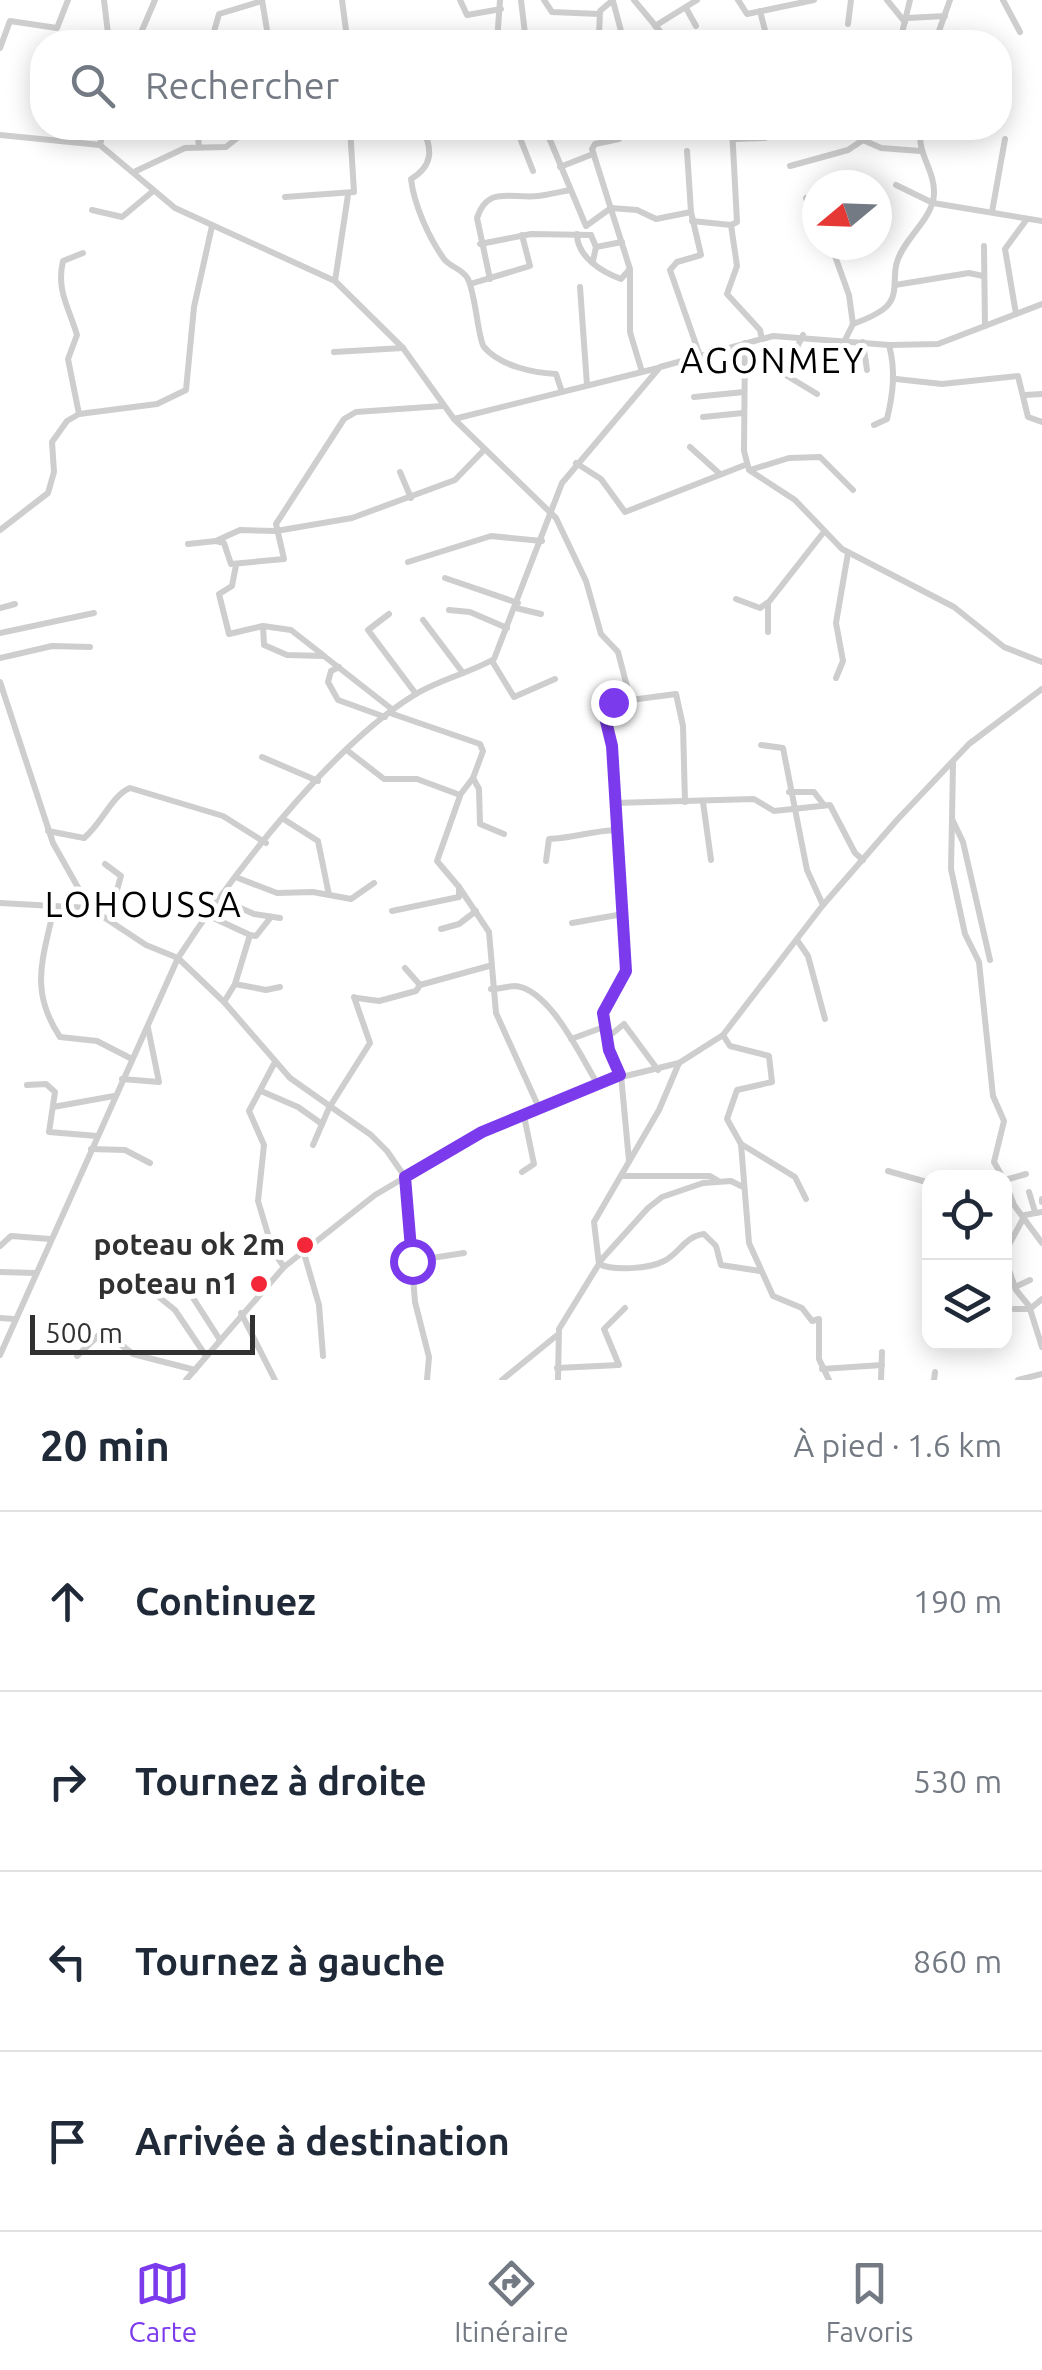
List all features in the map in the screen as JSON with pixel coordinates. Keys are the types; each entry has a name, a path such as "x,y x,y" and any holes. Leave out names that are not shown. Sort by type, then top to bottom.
{"street":[{"path":"0,48 10,21 56,28 68,0"},
{"path":"104,0 107,30"},
{"path":"141,30 155,0"},
{"path":"214,30 219,14 262,0 267,30"},
{"path":"342,0 346,30"},
{"path":"460,0 467,15 501,4 498,30"},
{"path":"521,0 525,30"},
{"path":"544,0 552,12 599,14 613,1 621,30"},
{"path":"634,0 658,30"},
{"path":"655,26 697,0"},
{"path":"738,0 745,14 814,0"},
{"path":"848,24 851,0"},
{"path":"887,0 906,20"},
{"path":"901,30 910,0"},
{"path":"940,30 950,0"},
{"path":"1003,0 1020,32"},
{"path":"686,8 696,26"},
{"path":"760,11 765,30"},
{"path":"599,14 600,30"},
{"path":"906,20 945,16"},
{"path":"0,136 30,139"},
{"path":"44,140 100,145 136,171 152,192 212,226 335,281 403,348 442,406 483,451 553,514 586,581 601,634 618,652 630,698"},
{"path":"100,145 101,140"},
{"path":"198,140 199,146"},
{"path":"136,171 168,154 199,146 226,147 234,140"},
{"path":"285,196 348,194 356,189 351,140"},
{"path":"427,140 431,150 424,170 411,179 417,207 444,259 463,271 470,284 484,347 529,372 556,374 562,392"},
{"path":"521,140 533,171"},
{"path":"550,140 596,247 592,262"},
{"path":"614,140 595,144 593,154 630,269 630,332 642,372"},
{"path":"692,221 731,225 737,222 732,140"},
{"path":"790,166 848,150 863,140 881,148 920,152"},
{"path":"853,324 887,306 903,247 933,204 932,179 920,152 920,140"},
{"path":"992,212 1006,140"},
{"path":"687,151 692,221 701,257 677,262 670,270 700,356"},
{"path":"560,168 593,154"},
{"path":"896,185 933,204 1042,221"},
{"path":"490,279 477,215 494,196 535,197 570,190"},
{"path":"92,210 122,216 152,192"},
{"path":"335,281 348,194"},
{"path":"586,226 611,208 637,210 656,220 691,212"},
{"path":"1016,314 1005,249 1027,219"},
{"path":"731,225 737,266 728,294 760,330 762,338"},
{"path":"0,530 46,496 54,472 52,442 67,421 79,414 130,410 186,390 194,307 212,226"},
{"path":"577,234 578,247 592,262 622,279 630,269"},
{"path":"470,284 530,266 522,235"},
{"path":"480,244 522,235 591,235"},
{"path":"596,247 622,242"},
{"path":"984,246 985,326"},
{"path":"79,414 68,359 77,334 63,302 61,282 63,261 83,254"},
{"path":"836,260 849,295 853,324 845,340"},
{"path":"896,272 909,283"},
{"path":"895,285 969,272 982,276"},
{"path":"580,287 588,385"},
{"path":"454,419 762,338 803,335 889,345 938,344 1042,304"},
{"path":"803,335 784,374 817,394"},
{"path":"863,342 868,370"},
{"path":"744,344 747,467"},
{"path":"874,425 887,419 888,397 896,379 889,345"},
{"path":"334,352 403,348"},
{"path":"0,1355 178,958 266,842 348,751 416,694 492,661 517,606 562,483 660,367"},
{"path":"896,379 942,384 1012,374 1023,382 1028,417 1042,422"},
{"path":"694,398 744,392"},
{"path":"1025,395 1042,394"},
{"path":"188,544 224,543 229,563 284,559 276,531 335,430 351,413 442,406"},
{"path":"704,417 743,414"},
{"path":"690,447 720,474"},
{"path":"216,541 233,531 276,531 352,518 412,498 459,477 483,451"},
{"path":"576,463 601,479 625,512 720,474 789,458 820,457 852,490"},
{"path":"747,467 796,500 823,533 848,553 954,607 1004,647 1042,662"},
{"path":"400,472 412,498"},
{"path":"736,599 760,608 768,602 823,533"},
{"path":"408,562 491,536 542,541"},
{"path":"836,678 844,661 836,634 848,553"},
{"path":"236,564 232,586 219,594 229,634 263,626 291,630 339,666 390,713"},
{"path":"445,578 542,614"},
{"path":"768,602 768,632"},
{"path":"0,608 15,604"},
{"path":"449,610 470,612 507,628"},
{"path":"0,633 94,614"},
{"path":"389,614 368,630 416,694"},
{"path":"423,620 462,672"},
{"path":"263,626 264,644 287,655 324,656"},
{"path":"0,658 52,646 90,647"},
{"path":"492,661 514,697 555,680"},
{"path":"339,666 331,671 328,682 338,700 480,744 482,750 473,778 460,795 437,861 476,911 491,939 488,966 499,1021 540,1110"},
{"path":"0,682 48,831 90,908"},
{"path":"186,1380 241,1313 302,1250 405,1177 482,1132 597,1083 679,1063 723,1036 822,905 970,744 1042,689"},
{"path":"629,1162 620,1075 603,1013 626,971 605,707 630,698 676,694 683,726 685,802"},
{"path":"761,745 783,748 807,870 822,905"},
{"path":"348,751 384,779 418,779 460,795"},
{"path":"262,756 318,780"},
{"path":"953,764 951,869 965,934 979,962 993,1096 1004,1121 994,1162 999,1170"},
{"path":"473,778 479,789 480,824 504,834"},
{"path":"48,831 84,838 99,825 122,790 130,788 223,816 266,842"},
{"path":"790,792 814,792 824,805"},
{"path":"614,802 754,799 774,811 824,805 835,808 855,853 864,860"},
{"path":"703,802 711,860"},
{"path":"952,819 962,842 990,960"},
{"path":"285,820 318,841 322,851 318,859 328,895"},
{"path":"546,861 550,839 572,840 588,831 616,830"},
{"path":"105,864 121,876 108,918"},
{"path":"238,878 278,893 355,898 374,884"},
{"path":"392,911 462,896"},
{"path":"207,915 256,936 276,917 220,899"},
{"path":"0,903 90,908 146,945 178,958 224,1002 276,1062 330,1108 371,1135 405,1177 416,1312 430,1357 427,1380"},
{"path":"54,906 39,961 42,1000 53,1027 60,1037 96,1041 132,1058"},
{"path":"441,929 459,924 476,911"},
{"path":"572,924 623,914"},
{"path":"224,1002 235,984 250,935"},
{"path":"796,940 808,956 825,1019"},
{"path":"313,1145 330,1108 370,1043 356,997 379,1001 488,966"},
{"path":"405,968 420,985"},
{"path":"235,984 266,990 280,987"},
{"path":"492,988 515,986 534,994 560,1020 597,1083"},
{"path":"608,1038 624,1024 658,1070"},
{"path":"122,1078 159,1082 148,1026"},
{"path":"571,1039 604,1027"},
{"path":"723,1036 730,1046 769,1056 772,1061 772,1082 733,1095 728,1119 741,1144 741,1186 750,1224 748,1243 773,1296 802,1308 812,1320 819,1319 822,1369 829,1380"},
{"path":"276,1062 249,1111 264,1145 258,1200 273,1251 284,1267"},
{"path":"598,1264 594,1222 679,1063"},
{"path":"27,1085 49,1085 56,1096 48,1132 97,1136"},
{"path":"261,1091 298,1107 322,1124"},
{"path":"53,1107 115,1096"},
{"path":"522,1172 534,1164 524,1116"},
{"path":"741,1144 794,1178 806,1199"},
{"path":"91,1149 125,1150 150,1163"},
{"path":"888,1171 922,1182"},
{"path":"1012,1177 1026,1174"},
{"path":"621,1176 710,1176 741,1186"},
{"path":"502,1380 557,1335 598,1264 662,1197 718,1180"},
{"path":"1012,1222 1038,1212 1029,1192"},
{"path":"1012,1201 1042,1243"},
{"path":"1012,1240 1023,1220"},
{"path":"598,1264 609,1269 664,1262 696,1234 704,1234 712,1238 721,1265 761,1271"},
{"path":"0,1246 12,1236 50,1239"},
{"path":"302,1250 318,1305 323,1356"},
{"path":"412,1261 464,1254"},
{"path":"1006,1260 1014,1287 1030,1308 1042,1346"},
{"path":"0,1272 36,1273"},
{"path":"1014,1287 1030,1280"},
{"path":"144,1284 175,1310 206,1357"},
{"path":"188,1290 220,1340"},
{"path":"1014,1309 1030,1308 1042,1299"},
{"path":"557,1368 619,1365 604,1329 625,1308"},
{"path":"241,1313 274,1380"},
{"path":"0,1318 14,1319"},
{"path":"77,1356 104,1331 133,1354 183,1363 195,1370"},
{"path":"557,1335 558,1380"},
{"path":"881,1380 882,1352"},
{"path":"822,1369 882,1364"},
{"path":"1018,1380 1042,1374"}],"place":[{"name":"poteau ok 2m","path":"305,1245"},
{"name":"poteau n1","path":"259,1284"}],"district":[{"name":"AGONMEY","path":"773,361"},
{"name":"LOHOUSSA","path":"144,905"}],"route":[{"path":"412,1261 405,1177 482,1132 620,1075 609,1050 603,1013 616,996 626,971 612,746 604,713 605,707 613,702"}]}
